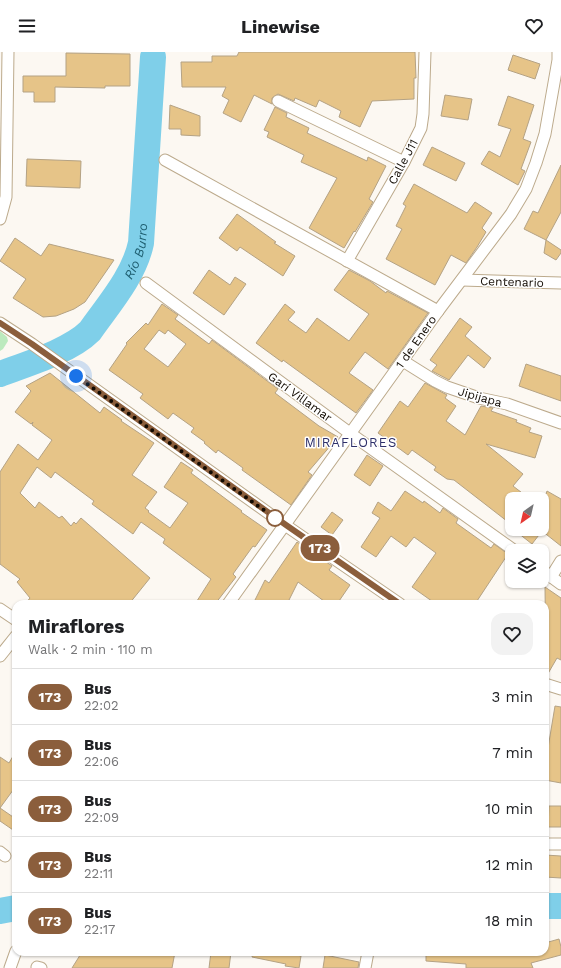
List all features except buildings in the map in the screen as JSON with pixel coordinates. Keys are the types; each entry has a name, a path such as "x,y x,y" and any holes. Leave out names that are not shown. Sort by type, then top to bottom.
{"street":[{"path":"0,219 6,197 8,52"},
{"name":"Calle J11","path":"347,261 404,162 421,128 423,114 425,52"},
{"name":"1 de Enero","path":"231,600 438,311 511,214 526,188 545,134 559,56"},
{"path":"278,101 404,162"},
{"path":"165,160 438,311"},
{"name":"Centenario","path":"462,280 561,283"},
{"name":"Garí Villamar","path":"146,283 351,434 505,544"},
{"path":"0,323 32,344 286,525 394,600"},
{"name":"Jipijapa","path":"403,361 447,387 479,398 513,406 561,423"},
{"path":"549,572 561,561"},
{"path":"549,575 561,584"},
{"path":"0,609 12,617"},
{"path":"0,656 12,641"},
{"path":"549,685 561,689"},
{"path":"549,844 561,844"},
{"path":"10,968 14,956"},
{"path":"365,968 367,956"}],"green space":[{"path":"0,331 7,337 8,341 0,351"}],"waterway":[{"name":"Río Burro","path":"0,374 60,351 90,331 113,300 133,267 141,243 153,57"},
{"path":"549,906 561,906"},
{"path":"0,911 12,909"}],"bus line":[{"name":"173","path":"0,323 32,344 286,525 394,600"}],"district":[{"name":"MIRAFLORES","path":"351,442"}],"route":[{"path":"76,376 275,518"}]}
